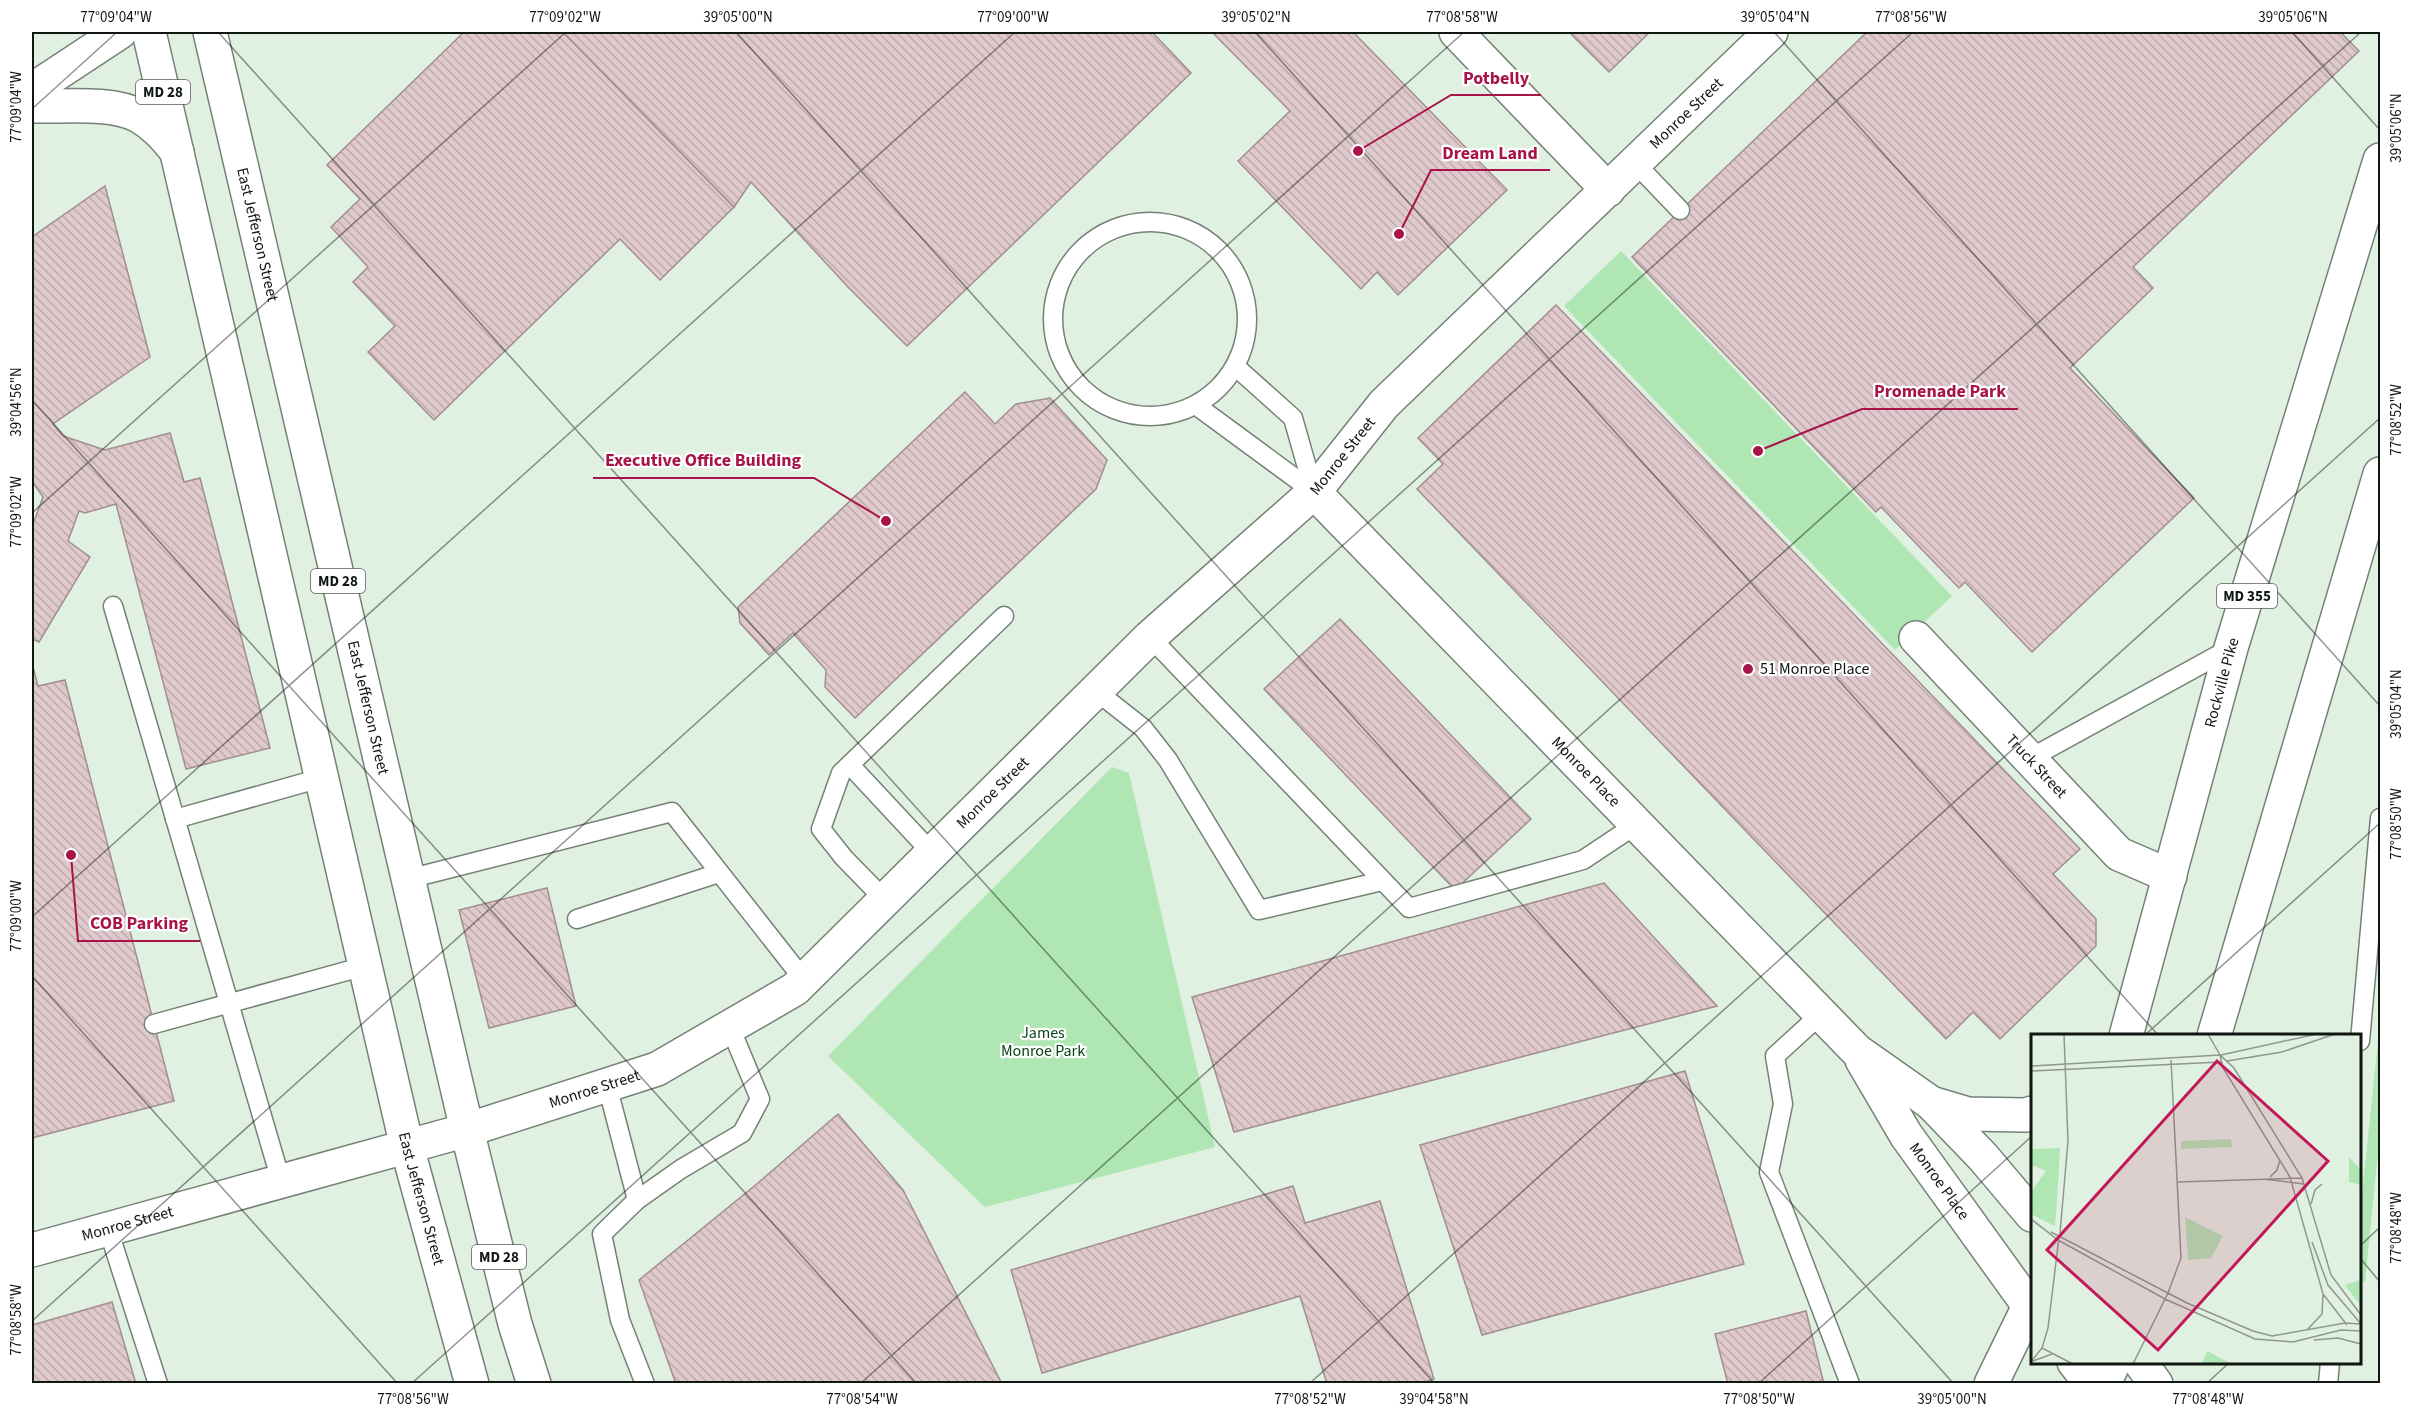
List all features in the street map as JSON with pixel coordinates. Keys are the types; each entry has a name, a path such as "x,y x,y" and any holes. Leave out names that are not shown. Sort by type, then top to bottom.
{"main road":[{"path":"32,90 120,32"},
{"name":"East Jefferson Street","path":"149,32 407,1147 472,1383"},
{"name":"East Jefferson Street","path":"210,32 467,1130 516,1324 534,1383"},
{"path":"1456,32 1608,190"},
{"name":"Monroe Street","path":"32,1250 467,1130 657,1069 795,989 1150,637 1314,492 1384,404 1608,190 1759,36"},
{"path":"32,106 116,108 138,116 152,125 177,152"},
{"name":"Rockville Pike","path":"2126,1034 2231,648 2380,160"},
{"path":"2214,1034 2380,474"},
{"name":"Monroe Place","path":"1314,492 1857,1051 1931,1103 1983,1157 2031,1214"},
{"name":"Truck Street","path":"1917,638 2119,854 2170,876"},
{"name":"Monroe Place","path":"1857,1051 1906,1135 2031,1304"},
{"path":"1931,1103 1968,1114 2031,1113"},
{"path":"1991,1383 2031,1307"},
{"path":"2076,1364 2091,1383"},
{"path":"2104,1383 2113,1364"},
{"path":"2142,1364 2156,1383"}],"lane":[{"path":"1635,163 1680,210"},
{"path":"1140,221 1165,222 1203,236 1239,278 1249,316 1246,344 1236,367 1197,406 1181,413 1142,417 1111,409 1081,389 1059,357 1052,328 1055,291 1073,257 1100,234 1140,221"},
{"path":"1236,367 1293,418 1314,492"},
{"path":"1197,406 1314,492"},
{"path":"112,606 281,1181"},
{"path":"885,900 844,858 821,829 841,773 1004,616"},
{"path":"1150,637 1409,908 1583,860 1637,824"},
{"path":"2029,759 2231,648"},
{"path":"1095,691 1143,728 1168,760 1259,910 1382,881"},
{"path":"850,765 932,853"},
{"path":"175,819 321,778"},
{"path":"408,879 672,812 804,980"},
{"path":"2361,1034 2380,818"},
{"path":"577,919 719,873"},
{"path":"154,1024 365,966"},
{"path":"1821,1014 1775,1056 1783,1104 1769,1173 1850,1383"},
{"path":"645,1383 620,1320 602,1234 637,1200 681,1169 742,1133 760,1098 730,1027"},
{"path":"607,1085 637,1200"},
{"path":"108,1229 158,1383"},
{"path":"2328,1383 2330,1364"}],"green space":[{"path":"1621,251 1952,596 1895,650 1564,306"},
{"name":"James Monroe Park","path":"1112,767 1129,773 1215,1147 985,1207 828,1056"},
{"path":"2380,1022 2380,1133 2365,1282 2361,1282 2361,1203"}],"building":[{"path":"464,32 563,32 734,207 660,280 620,239 434,420 368,352 395,326 353,282 368,267 331,227 360,199 327,165"},
{"path":"563,32 1152,32 1191,73 907,346 848,287 751,182 734,207"},
{"path":"1212,32 1353,32 1507,190 1398,295 1377,272 1361,289 1238,161 1290,111"},
{"path":"1569,32 1650,32 1609,72"},
{"path":"1867,32 2340,32 2359,51 2133,267 2153,288 2070,368 2194,498 2032,652 1965,582 1959,588 1881,507 1876,512 1632,257"},
{"path":"105,186 150,357 53,424 63,436 105,450 170,433 184,482 200,478 270,748 186,769 116,504 85,513 79,511 68,541 90,557 39,642 32,639 32,527 43,497 32,481 32,237"},
{"name":"51 Monroe Place","path":"1556,305 2080,849 2053,874 2096,919 2096,946 2000,1039 1973,1012 1946,1039 1417,489 1443,464 1418,438"},
{"path":"965,392 995,424 1016,404 1050,398 1107,460 1096,489 855,718 825,687 826,670 793,633 769,655 740,623 738,607"},
{"path":"1340,619 1531,819 1455,890 1264,689"},
{"path":"32,663 38,686 65,680 174,1101 32,1138"},
{"path":"1604,883 1717,1006 1234,1132 1192,997"},
{"path":"547,888 576,1006 489,1028 459,910"},
{"path":"1685,1071 1744,1264 1482,1335 1420,1145"},
{"path":"838,1114 903,1190 1002,1384 676,1384 639,1280"},
{"path":"1293,1186 1305,1223 1380,1201 1434,1379 1420,1384 1327,1384 1300,1296 1042,1373 1011,1270"},
{"path":"112,1302 136,1384 32,1384 32,1325"},
{"path":"1806,1311 1824,1384 1728,1384 1715,1334"}],"place":[{"name":"Potbelly","path":"1358,151"},
{"name":"Dream Land","path":"1399,234"},
{"name":"Promenade Park","path":"1758,451"},
{"name":"Executive Office Building","path":"886,521"},
{"name":"51 Monroe Place","path":"1748,669"},
{"name":"COB Parking","path":"71,855"}]}
